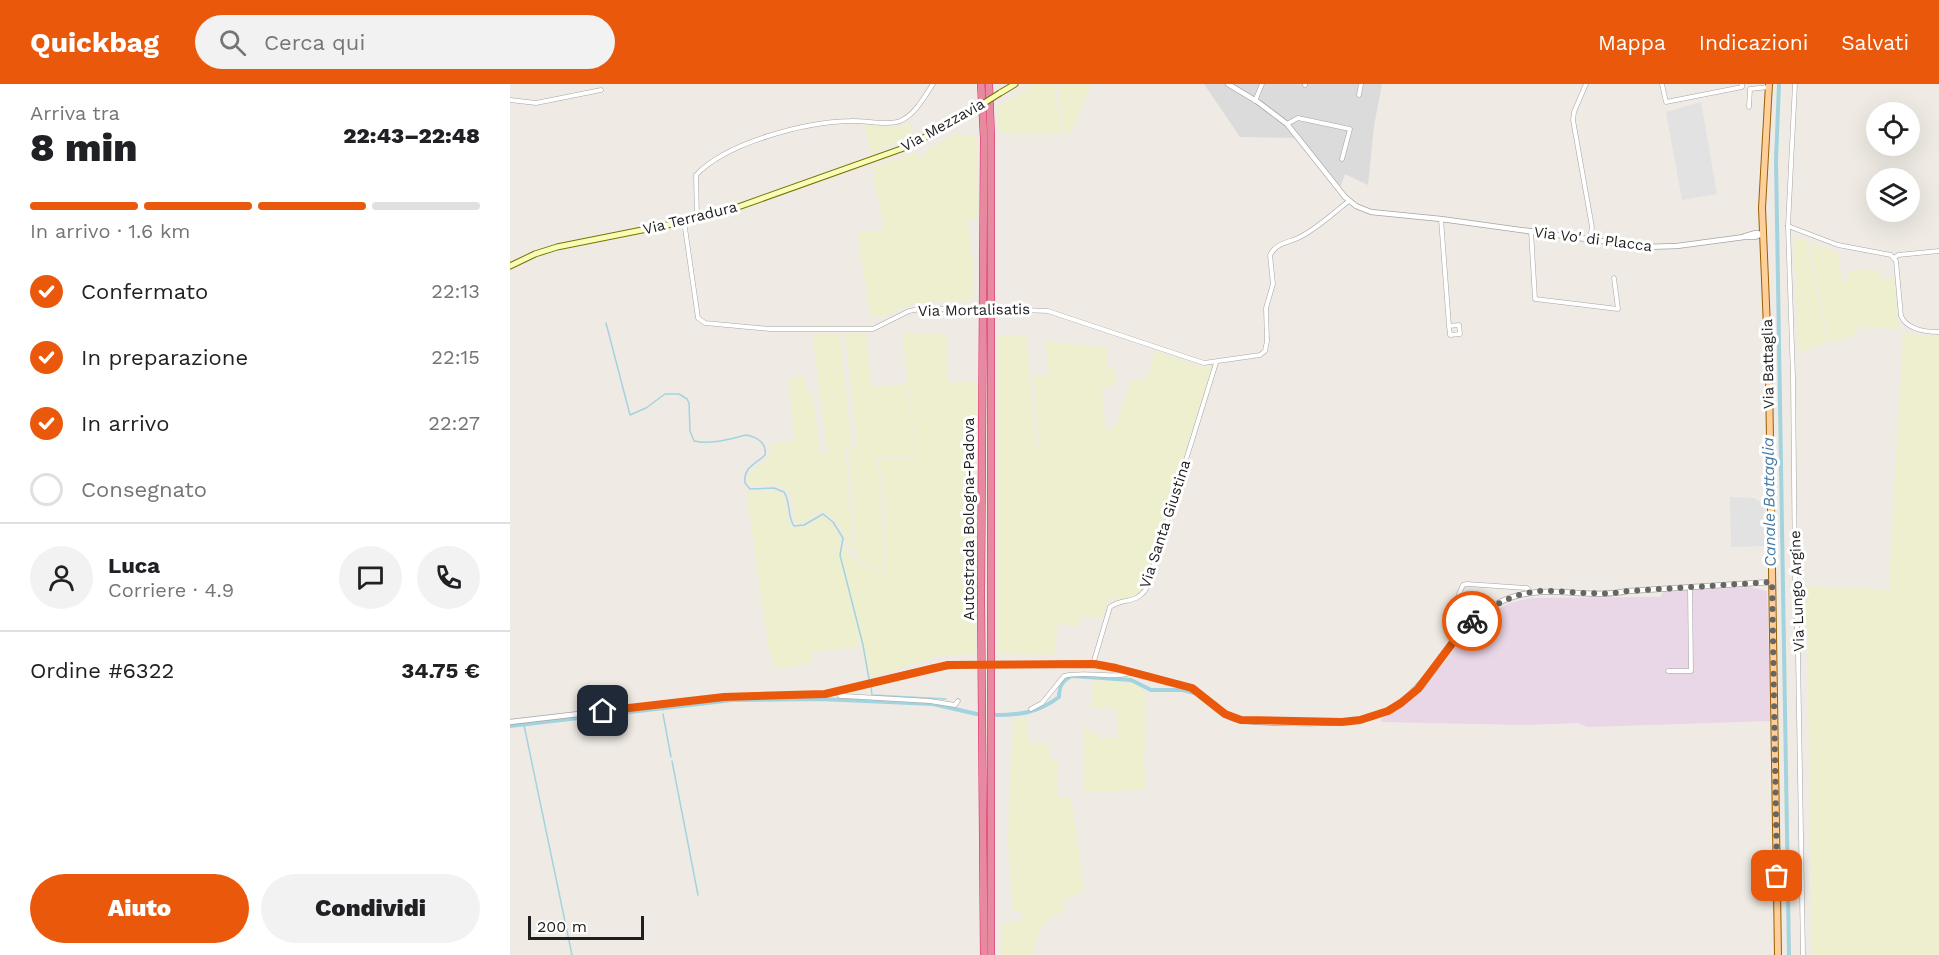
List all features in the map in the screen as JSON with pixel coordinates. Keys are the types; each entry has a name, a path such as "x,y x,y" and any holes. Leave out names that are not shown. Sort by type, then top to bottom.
{"highway":[{"name":"Autostrada Bologna-Padova","path":"981,84 984,138 981,586 984,955"},
{"name":"Autostrada Bologna-Padova","path":"989,84 992,137 991,895 993,955"}],"main road":[{"name":"Via Mezzavia","path":"868,161 922,139 1015,84"},
{"name":"Via Battaglia","path":"1769,86 1762,178 1762,234 1769,375 1778,955"},
{"name":"Via Terradura","path":"510,266 557,247 697,219 738,207 868,161"}],"street":[{"path":"697,219 696,175 737,148 764,138 827,122 898,122 913,112 933,84"},
{"name":"Via Vo' di Placca","path":"1228,84 1287,124 1347,199 1371,212 1661,247 1762,234"},
{"path":"1255,101 1262,84"},
{"path":"1359,95 1361,84"},
{"path":"1586,84 1573,120 1592,227 1590,239"},
{"path":"1662,84 1666,102 1742,87 1742,84"},
{"name":"Via Lungo Argine","path":"1795,84 1788,226 1793,377 1803,955"},
{"path":"1749,107 1750,89 1769,86"},
{"path":"510,100 530,103 601,90"},
{"path":"1287,124 1298,118 1350,129 1342,159"},
{"name":"Via Mortalisatis","path":"684,221 699,318 705,323 770,329 873,329 903,314 921,309 1048,311 1194,361 1216,363 1238,357 1260,355 1265,351 1268,341 1266,308 1273,284 1270,255 1272,251 1279,245 1308,232 1347,199"},
{"path":"1441,219 1449,326"},
{"path":"1762,222 1748,236 1756,240 1763,250"},
{"path":"1788,226 1838,244 1891,255 1896,261 1901,316 1904,323 1915,328 1939,332"},
{"path":"1531,231 1535,299 1618,309 1614,278"},
{"path":"1894,258 1898,255 1939,251"},
{"name":"Via Santa Giustina","path":"1094,664 1110,607 1136,599 1146,589 1216,363"},
{"path":"510,722 724,697 817,695 935,667 1094,664 1192,688 1225,714 1241,720 1331,722 1360,720 1388,711 1418,689 1460,633 1483,612 1506,599 1531,592 1613,594 1628,591 1772,582"},
{"path":"1459,594 1463,585 1467,584 1527,588 1531,592"},
{"path":"1668,671 1691,671 1690,588"},
{"path":"1030,709 1042,704 1064,676 1084,673 1126,676 1131,672"},
{"path":"837,691 840,696 921,700 955,705 958,701"}],"shaded area":[{"path":"1204,84 1382,84 1374,126 1368,185 1345,174 1340,188 1300,138 1240,137"},
{"path":"1701,102 1717,194 1682,200 1666,112"},
{"path":"1730,497 1754,498 1764,504 1766,546 1731,547"},
{"path":"1751,587 1767,591 1771,721 1587,727 1578,723 1527,725 1382,722 1380,720 1415,695 1448,658 1462,637 1481,619 1510,603 1532,598 1660,597 1663,592"}],"green space":[{"path":"1034,84 1054,84 1062,134 999,134 997,107"},
{"path":"1058,84 1091,84 1071,133 1064,134"},
{"path":"909,122 913,135 870,154 865,125 897,127"},
{"path":"956,134 977,137 978,218 967,220 973,261 974,300 914,303 883,318 877,316 871,319 857,233 884,230 872,167 918,152 920,160 928,149"},
{"path":"1793,236 1806,240 1828,342 1799,352"},
{"path":"1809,242 1838,253 1843,282 1849,282 1848,272 1870,268 1871,271 1880,270 1881,279 1893,277 1899,329 1857,326 1856,336 1830,343"},
{"path":"866,332 871,387 907,384 915,456 877,457 882,507 884,573 857,557 848,450 857,447 845,333"},
{"path":"905,332 947,334 947,381 977,382 976,654 940,656 870,677 840,554 843,547 854,558 885,575 885,507 879,459 916,458 903,336"},
{"path":"840,333 852,446 845,448 854,552 850,550 839,524 827,512 815,513 808,520 795,524 792,498 788,491 780,486 753,486 748,483 747,479 750,472 769,458 769,445 795,440 788,379 805,376 807,393 813,393 820,453 827,453 812,334"},
{"path":"1903,333 1939,337 1939,955 1812,955 1807,631 1802,586 1889,589"},
{"path":"997,335 1026,335 1036,448 1039,449 1033,376 1049,375 1045,341 1107,348 1106,368 1116,369 1116,386 1102,387 1106,432 1117,424 1131,379 1146,381 1155,351 1202,367 1212,368 1141,593 1132,598 1115,601 1115,596 1110,599 1101,617 1080,616 1078,626 1058,624 1054,655 997,654"},
{"path":"746,489 753,492 777,491 782,494 787,503 789,523 792,528 802,528 822,516 835,525 841,538 838,550 861,646 812,652 812,663 777,669 769,652"},
{"path":"1094,680 1136,684 1146,692 1144,766 1146,789 1083,793 1083,728 1089,727 1090,734 1100,734 1100,739 1118,737 1118,709 1090,707"},
{"path":"1027,717 1029,744 1048,744 1050,760 1058,760 1058,797 1071,797 1084,891 1064,899 1062,911 1049,919 1039,932 1032,955 1002,955 1001,923 1021,922 1022,912 1011,910 1012,891 1008,847 1009,797 1014,719"}],"waterway":[{"name":"Canale Battaglia","path":"1779,84 1776,160 1789,955"},
{"path":"606,323 630,415 646,408 665,394 679,394 689,403 690,431 694,441 713,442 746,435 754,437 763,444 765,455 748,469 745,483 750,489 774,488 784,492 794,526 804,525 823,514 833,522 843,538 840,555 863,645 869,679"},
{"path":"994,715 1020,714 1044,707 1059,697 1062,684 1072,676 1131,680 1151,690 1183,690 1194,693"},
{"path":"871,687 872,695 946,699"},
{"path":"510,726 733,700 820,699 933,704 981,715"},
{"path":"663,714 671,757"},
{"path":"524,725 572,955"},
{"path":"672,761 698,895"}],"way so far":[{"path":"1472,621 1506,599 1536,591 1613,594 1628,591 1772,582 1777,876"}],"route":[{"path":"603,711 724,697 825,694 948,665 1094,664 1192,688 1232,718 1258,721 1342,722 1367,718 1388,711 1401,703 1418,689 1460,633 1472,621"}]}
